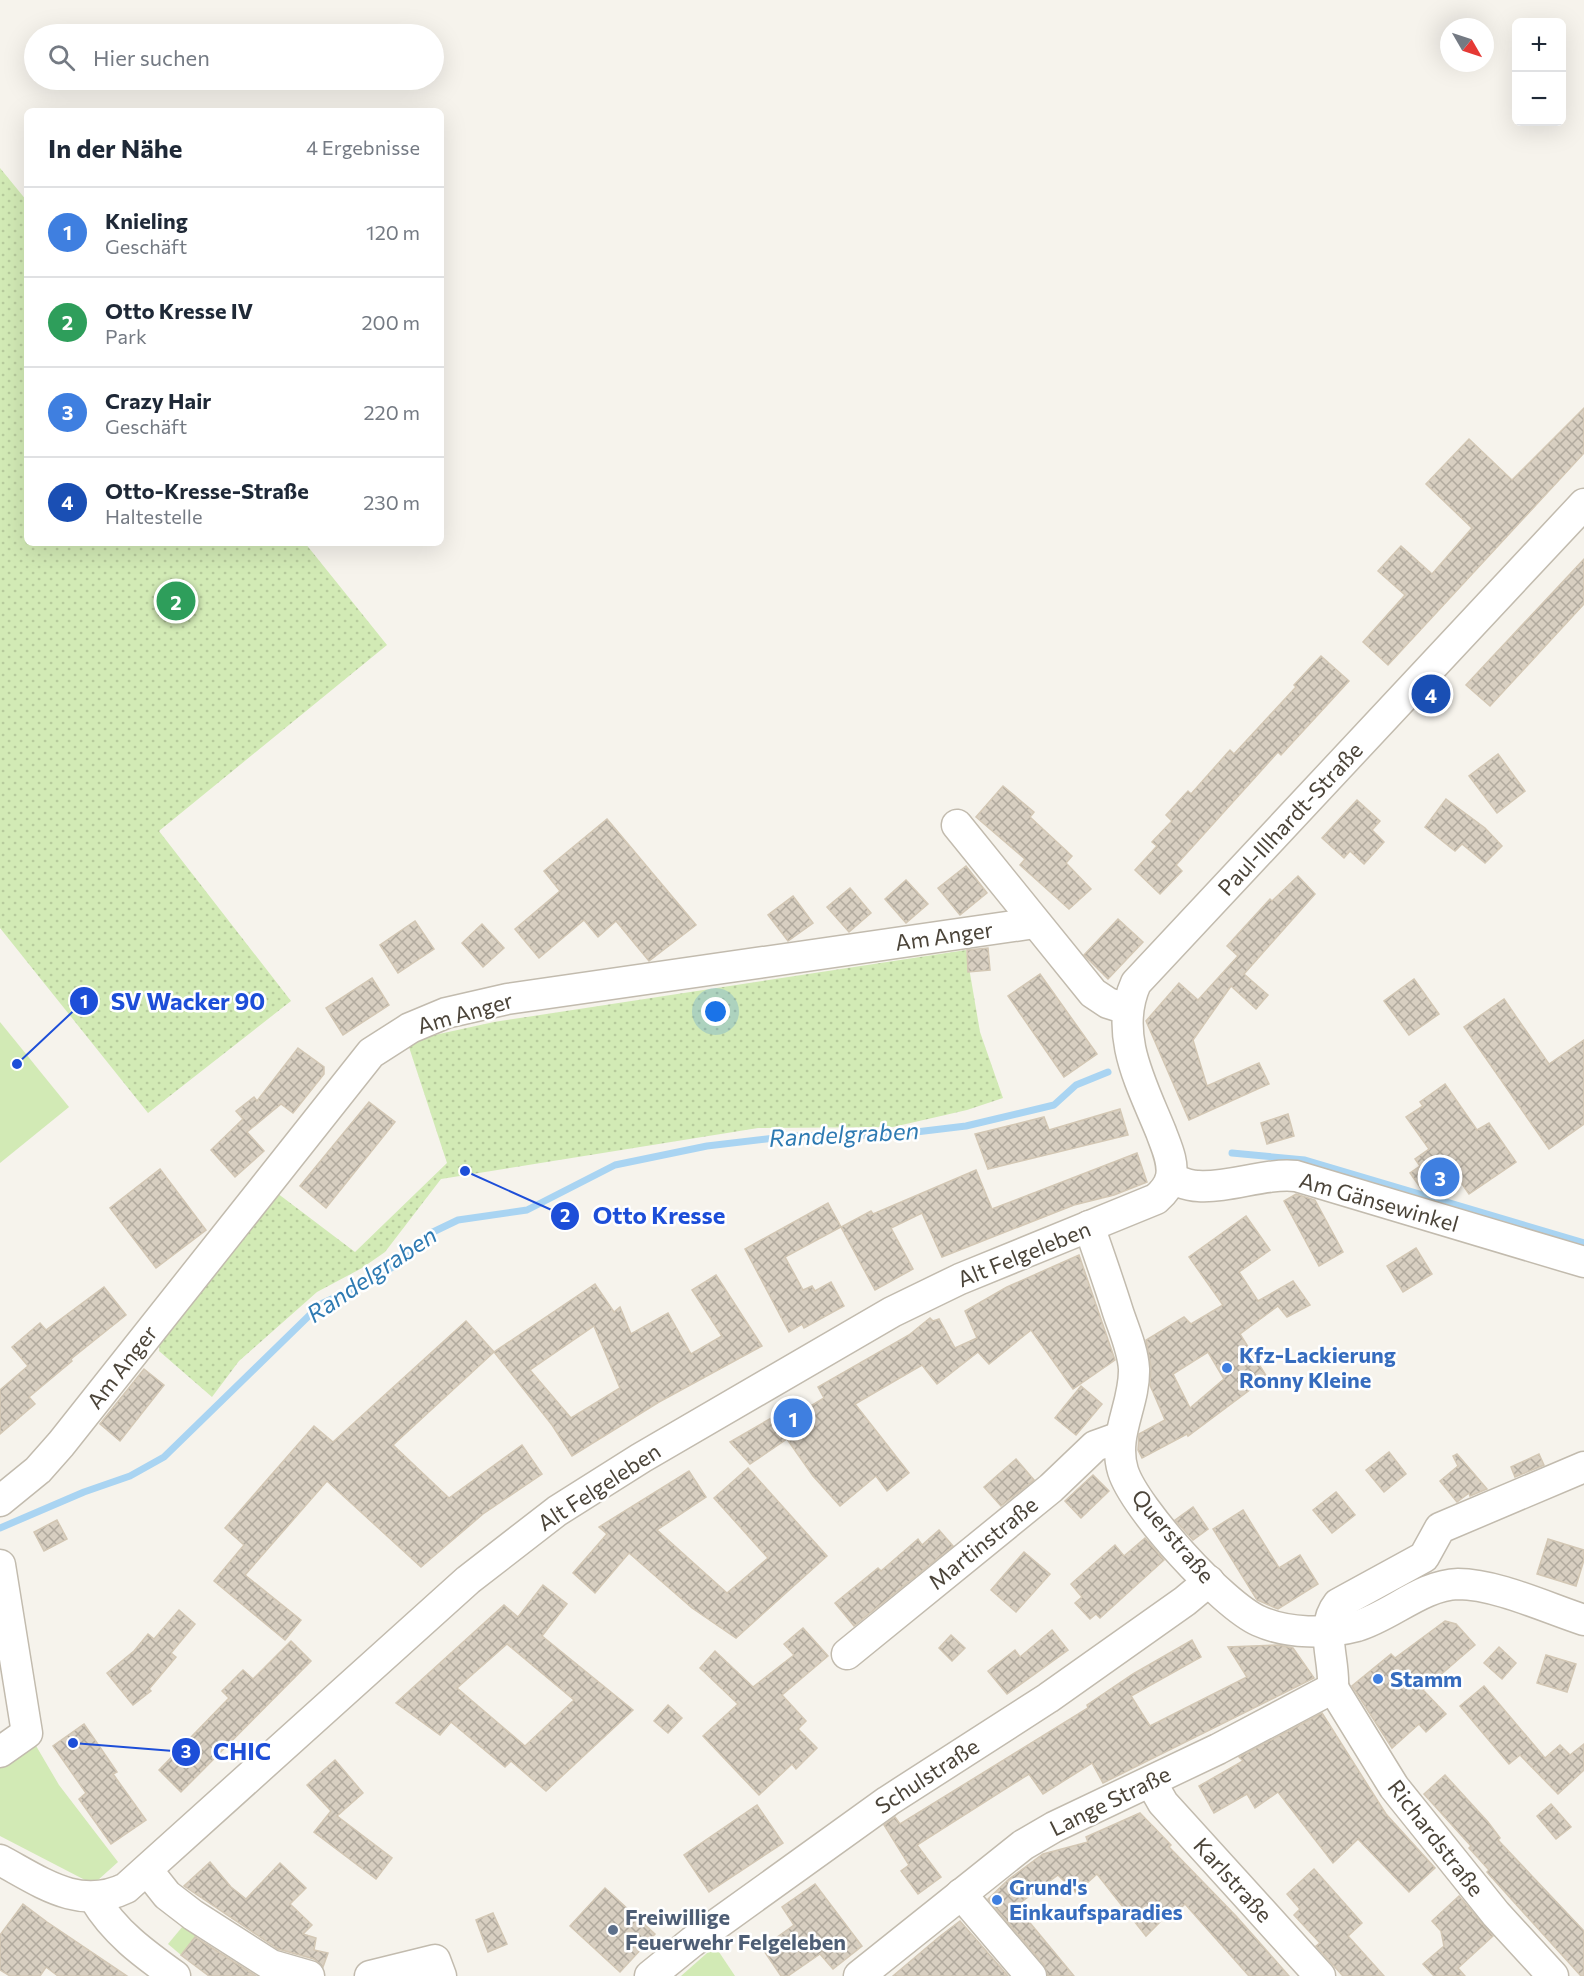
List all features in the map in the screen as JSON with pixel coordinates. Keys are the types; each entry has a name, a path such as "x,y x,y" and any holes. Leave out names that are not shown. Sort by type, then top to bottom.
{"street":[{"name":"Paul-Illhardt-Straße","path":"1171,1179 1171,1160 1167,1147 1130,1050 1126,1026 1127,1009 1136,983 1145,970 1584,504"},
{"name":"Am Anger","path":"957,825 1093,993 1108,1003 1127,1009"},
{"name":"Am Anger","path":"0,1500 38,1470 61,1444 371,1053 410,1028 446,1013 507,999 1035,923"},
{"name":"Am Gänsewinkel","path":"1171,1179 1195,1186 1211,1186 1275,1174 1306,1178 1584,1262"},
{"name":"Alt Felgeleben","path":"94,1898 126,1888 148,1871 468,1580 557,1511 641,1458 892,1312 960,1279 1089,1226 1147,1205 1162,1193 1171,1179"},
{"name":"Querstraße","path":"1089,1226 1128,1342 1134,1367 1133,1387 1120,1437 1124,1473 1138,1498 1209,1581 1239,1608 1258,1621 1282,1628 1328,1631 1358,1625 1437,1589 1456,1584 1478,1587 1584,1620"},
{"name":"Martinstraße","path":"847,1654 1051,1488 1095,1446 1120,1437"},
{"path":"1333,1688 1333,1662 1328,1631 1330,1614 1338,1604 1424,1557 1440,1528 1584,1467"},
{"path":"1424,1557 1437,1589"},
{"path":"0,1565 27,1732 0,1752"},
{"name":"Schulstraße","path":"650,1976 692,1942 888,1801 1048,1698 1185,1601 1209,1581"},
{"name":"Lange Straße","path":"859,1976 1023,1845 1333,1688"},
{"name":"Richardstraße","path":"1333,1688 1394,1787 1496,1914 1553,1976"},
{"name":"Karlstraße","path":"1151,1782 1163,1803 1320,1976"},
{"path":"0,1860 55,1888 75,1895 94,1898 105,1917 128,1941 175,1976"},
{"path":"148,1871 167,1895 193,1915 271,1965 309,1976"},
{"path":"962,1894 1031,1976"},
{"path":"370,1976 438,1968"}],"green space":[{"path":"0,168 24,197 24,546 307,546 387,645 159,831 291,1001 148,1113 0,928"},
{"path":"966,950 980,1032 1003,1098 967,1110 893,1127 758,1128 441,1179 385,1252 362,1268 317,1292 239,1361 212,1397 159,1351 161,1332 277,1193 355,1252 447,1163 407,1041 494,1022"},
{"path":"0,1022 69,1107 0,1163"},
{"path":"32,1739 59,1785 118,1862 98,1880 85,1880 0,1836 0,1761"},
{"path":"188,1920 201,1930 181,1955 168,1944"},
{"path":"715,1946 735,1976 681,1976"}],"building":[{"path":"1584,408 1584,453 1388,665 1363,642 1405,595 1378,571 1401,546 1432,574 1472,528 1426,484 1469,439 1512,480"},
{"path":"1584,559 1584,604 1490,706 1466,685"},
{"path":"1321,656 1349,681 1281,755 1278,752 1176,865 1182,871 1160,894 1135,870 1157,846 1152,842 1172,821 1166,815 1188,791 1191,794 1230,750 1234,754 1296,687 1294,685"},
{"path":"1498,754 1525,791 1497,813 1469,776"},
{"path":"1003,786 1034,812 1030,817 1072,856 1066,863 1091,889 1069,909 1020,865 1025,859 976,817"},
{"path":"1446,799 1485,828 1502,846 1485,863 1462,844 1455,851 1425,827"},
{"path":"1357,800 1380,821 1372,830 1384,842 1364,864 1350,851 1344,858 1322,838"},
{"path":"607,819 696,925 649,961 616,921 598,937 584,920 539,958 515,929 560,891 544,871"},
{"path":"966,866 987,893 960,915 938,888"},
{"path":"1298,876 1315,894 1244,974 1268,995 1256,1009 1231,986 1193,1040 1207,1086 1259,1063 1269,1084 1189,1120 1146,1021 1179,983 1198,1000 1238,956 1227,946 1270,899 1272,901"},
{"path":"906,880 928,904 906,923 885,899"},
{"path":"850,888 871,913 849,932 827,907"},
{"path":"793,896 813,923 788,941 768,915"},
{"path":"1118,919 1143,942 1108,979 1084,955"},
{"path":"415,921 434,949 398,973 380,945"},
{"path":"482,924 504,948 483,967 462,943"},
{"path":"988,948 990,970 968,972 967,950"},
{"path":"1040,974 1097,1054 1064,1077 1008,996"},
{"path":"372,978 389,1005 343,1035 326,1008"},
{"path":"1414,979 1439,1014 1409,1035 1384,1001"},
{"path":"1504,999 1549,1064 1584,1040 1584,1124 1549,1149 1464,1027"},
{"path":"298,1048 324,1067 324,1074 293,1113 281,1104 247,1132 264,1151 235,1177 211,1150 243,1119 236,1111 254,1097 257,1101"},
{"path":"1445,1084 1477,1130 1489,1123 1516,1162 1469,1194 1460,1181 1441,1195 1432,1183 1422,1190 1410,1173 1420,1166 1415,1159 1429,1149 1406,1117 1423,1106 1420,1102"},
{"path":"369,1102 395,1122 326,1208 300,1186"},
{"path":"1120,1109 1128,1135 988,1169 975,1134 1044,1117 1049,1130"},
{"path":"1288,1114 1294,1136 1267,1144 1261,1123"},
{"path":"1137,1153 1147,1182 1114,1195 1074,1205 942,1257 922,1213 891,1228 913,1269 875,1290 841,1227 871,1211 873,1214 976,1170 992,1209"},
{"path":"160,1169 206,1230 156,1268 110,1208"},
{"path":"1296,1194 1315,1200 1343,1252 1319,1266 1284,1201"},
{"path":"828,1203 841,1227 785,1257 803,1290 812,1286 815,1291 831,1282 844,1306 804,1328 802,1324 789,1332 745,1249"},
{"path":"1246,1216 1270,1250 1239,1272 1258,1301 1293,1281 1310,1305 1287,1317 1278,1306 1240,1334 1267,1377 1188,1436 1187,1434 1142,1458 1138,1450 1139,1434 1165,1420 1150,1385 1151,1367 1146,1340 1184,1317 1191,1324 1223,1305 1189,1257","holes":["1208,1352 1224,1379 1190,1408 1173,1374"]},
{"path":"1416,1248 1432,1274 1403,1292 1387,1266"},
{"path":"1079,1255 1115,1360 1073,1389 1031,1330 989,1364 978,1352 937,1384 922,1365 855,1404 909,1473 887,1491 876,1476 840,1506 813,1476 787,1439 750,1464 730,1442 799,1402 804,1410 824,1398 818,1387 909,1335 930,1318 933,1321 939,1319 955,1348 977,1338 965,1311 1007,1287"},
{"path":"716,1275 762,1346 659,1402 572,1456 552,1425 494,1352 595,1284 614,1312 620,1307 631,1334 668,1313 691,1354 722,1336 692,1290","holes":["594,1326 620,1388 571,1418 530,1370"]},
{"path":"104,1287 126,1315 71,1359 72,1361 29,1397 35,1404 0,1434 0,1390 28,1366 12,1347 40,1323 46,1330"},
{"path":"466,1321 494,1352 393,1445 449,1498 522,1445 542,1474 483,1514 421,1567 327,1481 245,1575 301,1620 285,1640 214,1581 244,1545 225,1528 314,1426 333,1442"},
{"path":"144,1369 164,1385 120,1441 100,1424"},
{"path":"1081,1386 1102,1404 1076,1435 1055,1418"},
{"path":"1389,1452 1406,1474 1384,1492 1366,1470"},
{"path":"1457,1454 1487,1489 1470,1496 1469,1493 1457,1502 1440,1481 1458,1466 1453,1456"},
{"path":"1539,1454 1544,1465 1515,1477 1511,1467"},
{"path":"1016,1459 1034,1480 1001,1506 984,1487"},
{"path":"748,1468 827,1556 736,1638 692,1608 629,1553 595,1593 573,1573 607,1534 599,1527 689,1471 706,1497 657,1530 727,1593 768,1558 714,1498"},
{"path":"1093,1475 1109,1491 1081,1518 1065,1501"},
{"path":"1336,1492 1355,1515 1332,1533 1313,1510"},
{"path":"1193,1507 1208,1529 1193,1540 1175,1520"},
{"path":"1243,1510 1279,1568 1300,1555 1318,1584 1278,1609 1257,1600 1213,1529"},
{"path":"57,1520 67,1539 44,1551 34,1532"},
{"path":"939,1530 953,1546 854,1626 835,1603 878,1568 881,1571 918,1539 922,1545"},
{"path":"1145,1538 1164,1560 1100,1618 1096,1614 1090,1619 1075,1603 1082,1597 1071,1584 1115,1545 1124,1556"},
{"path":"1548,1539 1584,1550 1584,1560 1576,1586 1537,1574"},
{"path":"1024,1552 1050,1574 1016,1612 991,1590"},
{"path":"543,1585 567,1604 542,1636 633,1710 546,1791 511,1761 505,1767 451,1722 440,1735 396,1703 504,1605 518,1617","holes":["507,1644 574,1700 525,1746 457,1688"]},
{"path":"179,1610 195,1624 171,1653 176,1657 149,1689 151,1691 133,1705 107,1673 134,1651 148,1634 154,1639"},
{"path":"1445,1621 1456,1624 1475,1645 1423,1690 1446,1714 1426,1732 1419,1724 1392,1748 1352,1686 1391,1654 1395,1658"},
{"path":"803,1628 828,1656 782,1695 806,1721 798,1729 817,1748 796,1769 792,1764 759,1795 703,1736 738,1704 700,1668 715,1651 753,1687 794,1655 784,1644"},
{"path":"1052,1630 1068,1650 1007,1694 988,1671 1015,1650 1020,1657"},
{"path":"951,1635 965,1648 952,1661 939,1648"},
{"path":"1192,1640 1201,1657 1131,1696 1150,1726 1247,1677 1228,1647 1278,1645 1293,1648 1314,1678 1103,1783 1092,1763 1043,1794 1029,1774 917,1845 941,1877 918,1894 901,1871 909,1865 884,1825 895,1817 900,1824 1088,1708 1087,1705 1133,1674"},
{"path":"291,1641 311,1661 181,1792 159,1770 229,1698 222,1691 243,1670 253,1679"},
{"path":"1499,1647 1516,1663 1502,1679 1484,1663"},
{"path":"1546,1655 1576,1664 1567,1692 1537,1683"},
{"path":"1484,1686 1545,1758 1560,1745 1570,1755 1584,1744 1584,1770 1558,1794 1520,1755 1509,1764 1460,1706"},
{"path":"668,1705 682,1718 668,1733 654,1721"},
{"path":"1322,1713 1386,1814 1435,1868 1409,1892 1358,1839 1333,1863 1278,1792 1255,1808 1247,1794 1214,1813 1199,1786 1243,1761 1239,1757"},
{"path":"84,1724 117,1772 113,1774 146,1820 111,1844 79,1799 86,1793 53,1746"},
{"path":"335,1760 363,1793 337,1816 392,1858 376,1879 314,1832 331,1811 307,1785"},
{"path":"1445,1775 1488,1822 1500,1838 1498,1840 1584,1931 1584,1976 1581,1976 1487,1872 1489,1870 1469,1848 1471,1846 1424,1794"},
{"path":"1551,1804 1571,1827 1556,1839 1537,1816"},
{"path":"757,1805 783,1843 709,1892 684,1855"},
{"path":"1140,1813 1289,1976 1249,1976 1185,1904 1168,1920 1165,1917 1146,1936 1097,1874 1076,1893 1058,1875 1016,1906 1074,1976 1048,1976 1044,1965 988,1899 1009,1879 1043,1854 1088,1842 1086,1837"},
{"path":"210,1862 231,1887 246,1899 280,1863 306,1888 290,1904 312,1925 303,1934 316,1938 314,1950 328,1953 323,1967 314,1959 278,1949 184,1886"},
{"path":"1314,1869 1362,1923 1348,1936 1384,1976 1343,1976 1316,1946 1320,1943 1294,1915 1300,1909 1287,1894"},
{"path":"815,1884 862,1946 833,1969 820,1954 788,1976 781,1976 762,1948 794,1925 782,1907"},
{"name":"Freiwillige Feuerwehr Felgeleben","path":"605,1888 655,1934 620,1972 570,1926"},
{"path":"1459,1896 1493,1936 1458,1968 1465,1976 1434,1976 1423,1964 1444,1946 1441,1931 1432,1921"},
{"path":"23,1904 127,1976 58,1976 46,1967 40,1976 10,1976 0,1970 0,1935"},
{"path":"493,1913 507,1944 488,1952 476,1920"},
{"path":"960,1921 1008,1976 893,1976 939,1937"},
{"path":"195,1937 256,1976 209,1976 181,1955"}],"waterway":[{"name":"Randelgraben","path":"0,1528 84,1492 130,1476 164,1457 321,1304 375,1279 410,1255 433,1232 458,1220 527,1210 615,1165 707,1146 792,1136 891,1135 966,1126 1054,1105 1076,1085 1108,1072"},
{"name":"Randelgraben","path":"1232,1153 1305,1160 1584,1243"}],"place":[{"name":"Otto Kresse IV","path":"176,601"},
{"name":"Otto-Kresse-Straße","path":"1431,694"},
{"name":"SV Wacker 90","path":"17,1064"},
{"name":"Otto Kresse","path":"465,1171"},
{"name":"Crazy Hair","path":"1440,1177"},
{"name":"Kfz-Lackierung Ronny Kleine","path":"1227,1368"},
{"name":"Knieling","path":"793,1418"},
{"name":"Stamm","path":"1378,1679"},
{"name":"CHIC","path":"73,1743"},
{"name":"Grund's Einkaufsparadies","path":"997,1900"},
{"name":"Freiwillige Feuerwehr Felgeleben","path":"613,1930"}]}
